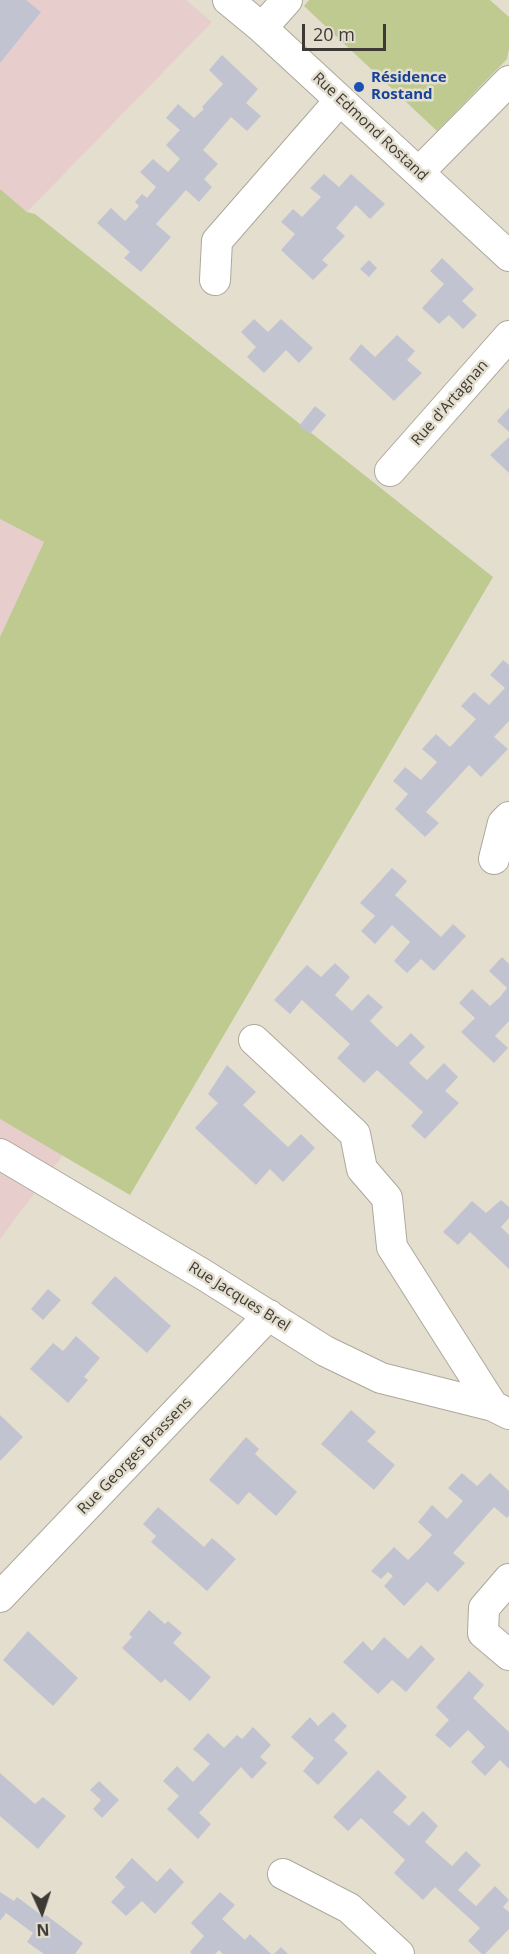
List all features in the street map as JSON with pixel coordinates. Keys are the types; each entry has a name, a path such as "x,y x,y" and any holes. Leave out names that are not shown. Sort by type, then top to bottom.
{"street":[{"name":"Rue Edmond Rostand","path":"228,0 262,28 509,256"},
{"path":"262,28 287,0"},
{"path":"419,172 509,81"},
{"path":"215,280 217,241 340,100"},
{"name":"Rue d'Artagnan","path":"390,471 509,336"},
{"path":"494,860 503,823 509,817"},
{"path":"254,1040 355,1134 362,1169 387,1198 392,1247 501,1410"},
{"name":"Rue Jacques Brel","path":"0,1154 325,1351 381,1378 501,1410"},
{"name":"Rue Georges Brassens","path":"0,1597 269,1315"},
{"path":"509,1579 484,1608 483,1633 509,1655"},
{"path":"283,1874 349,1908 399,1954"}],"shaded area":[{"path":"0,0 186,0 212,22 27,212 0,189"},
{"path":"0,519 44,542 0,637"},
{"path":"0,1119 63,1155 0,1239"}],"green space":[{"path":"309,0 490,0 509,17 507,59 437,131 304,6"},
{"path":"0,189 27,212 35,214 493,577 130,1195 0,1119 0,637 44,542 0,519"}],"building":[{"path":"0,0 26,0 41,12 0,63"},
{"path":"222,55 258,89 246,103 261,116 247,131 231,117 203,150 218,164 204,179 212,187 199,202 186,190 156,224 171,237 141,272 124,258 130,252 97,223 111,208 125,221 139,206 135,202 142,194 147,198 156,187 140,172 153,159 168,172 180,159 166,145 180,130 166,118 178,104 194,118 204,109 202,107 223,84 209,70"},
{"path":"324,174 339,187 351,174 385,204 370,219 356,205 336,228 345,236 322,260 328,265 313,280 281,250 295,234 281,222 293,209 302,217 321,197 310,188"},
{"path":"442,258 474,289 462,301 477,315 463,329 449,315 439,324 422,308 444,284 430,271"},
{"path":"369,260 377,268 369,277 360,269"},
{"path":"254,319 268,332 281,319 313,348 299,363 286,350 264,373 247,357 256,347 241,332"},
{"path":"397,335 415,351 407,360 422,373 394,401 349,359 361,344 375,357"},
{"path":"315,406 326,415 310,434 299,426"},
{"path":"509,408 509,432 497,421"},
{"path":"509,437 509,473 490,455"},
{"path":"503,660 509,665 509,721 494,737 508,749 481,777 469,765 426,812 439,823 425,837 395,809 408,794 393,781 405,767 421,780 437,762 422,749 436,734 450,747 476,719 461,706 474,692 489,705 505,688 490,675"},
{"path":"392,868 407,881 395,895 441,937 453,924 466,936 434,971 421,959 407,973 394,961 410,942 392,925 375,944 361,931 375,916 360,903"},
{"path":"502,957 509,964 509,1021 495,1036 508,1048 494,1063 461,1032 475,1018 459,1003 472,989 490,1006 500,997 507,988 489,971"},
{"path":"335,963 350,977 335,995 352,1011 368,994 383,1007 370,1021 384,1035 397,1047 411,1033 425,1047 409,1063 418,1072 427,1080 444,1063 458,1077 445,1091 459,1103 425,1139 411,1126 423,1112 377,1070 364,1083 337,1058 350,1044 302,1000 290,1014 274,1000 307,965 321,977"},
{"path":"227,1065 256,1092 243,1105 288,1147 301,1134 315,1148 283,1182 270,1169 256,1185 195,1128 218,1103 208,1094"},
{"path":"501,1200 509,1207 509,1218 501,1227 509,1235 509,1269 470,1232 458,1245 443,1232 472,1201 486,1213"},
{"path":"115,1276 171,1326 147,1353 91,1303"},
{"path":"48,1289 61,1300 43,1320 31,1309"},
{"path":"76,1336 100,1358 84,1377 88,1380 68,1403 30,1369 53,1343 63,1351"},
{"path":"351,1410 376,1432 367,1441 395,1465 374,1490 321,1444"},
{"path":"0,1415 23,1437 0,1461"},
{"path":"246,1437 259,1449 255,1454 297,1492 276,1516 249,1492 238,1505 209,1480"},
{"path":"462,1473 477,1486 490,1473 509,1491 509,1515 507,1518 494,1507 453,1553 465,1563 438,1592 427,1582 404,1606 384,1586 393,1576 388,1572 381,1579 371,1571 394,1547 408,1560 420,1548 432,1535 418,1522 432,1505 447,1519 463,1501 448,1488"},
{"path":"158,1507 204,1547 212,1538 236,1559 207,1591 151,1542 156,1536 143,1524"},
{"path":"149,1610 165,1624 168,1621 182,1633 173,1643 211,1677 190,1701 165,1679 161,1683 122,1648 132,1637 129,1634"},
{"path":"28,1631 78,1678 53,1706 3,1660"},
{"path":"384,1637 408,1659 421,1645 435,1659 406,1692 392,1680 378,1694 343,1662 363,1641 372,1651"},
{"path":"469,1671 484,1685 473,1698 509,1732 509,1769 500,1760 485,1776 471,1762 485,1747 468,1730 450,1748 435,1735 449,1720 436,1707"},
{"path":"333,1712 347,1726 334,1740 348,1753 318,1785 303,1771 314,1758 291,1737 310,1717 318,1726"},
{"path":"253,1727 271,1745 260,1757 267,1763 252,1779 241,1767 199,1813 211,1824 198,1839 167,1809 179,1796 163,1781 177,1766 193,1782 210,1764 193,1749 208,1733 224,1748 237,1735 242,1739"},
{"path":"378,1770 407,1797 393,1812 409,1826 423,1811 438,1826 425,1842 452,1866 466,1851 481,1865 458,1890 476,1906 495,1886 509,1900 503,1907 509,1912 509,1929 485,1954 482,1954 468,1941 480,1928 435,1887 423,1900 394,1873 405,1860 361,1818 348,1831 333,1817"},
{"path":"0,1773 35,1804 43,1797 66,1816 38,1849 0,1816"},
{"path":"99,1781 119,1800 102,1818 93,1809 101,1800 90,1790"},
{"path":"132,1858 157,1882 170,1868 184,1882 155,1914 142,1901 126,1916 111,1902 125,1887 115,1877"},
{"path":"0,1892 14,1901 17,1897 44,1917 46,1915 83,1943 75,1954 44,1954 27,1942 33,1933 6,1913 0,1921"},
{"path":"220,1892 235,1905 222,1919 245,1940 250,1934 271,1954 223,1954 219,1950 215,1954 192,1954 190,1952 204,1936 191,1923"},
{"path":"281,1947 288,1954 274,1954"}],"place":[{"name":"Résidence Rostand","path":"359,87"}]}
